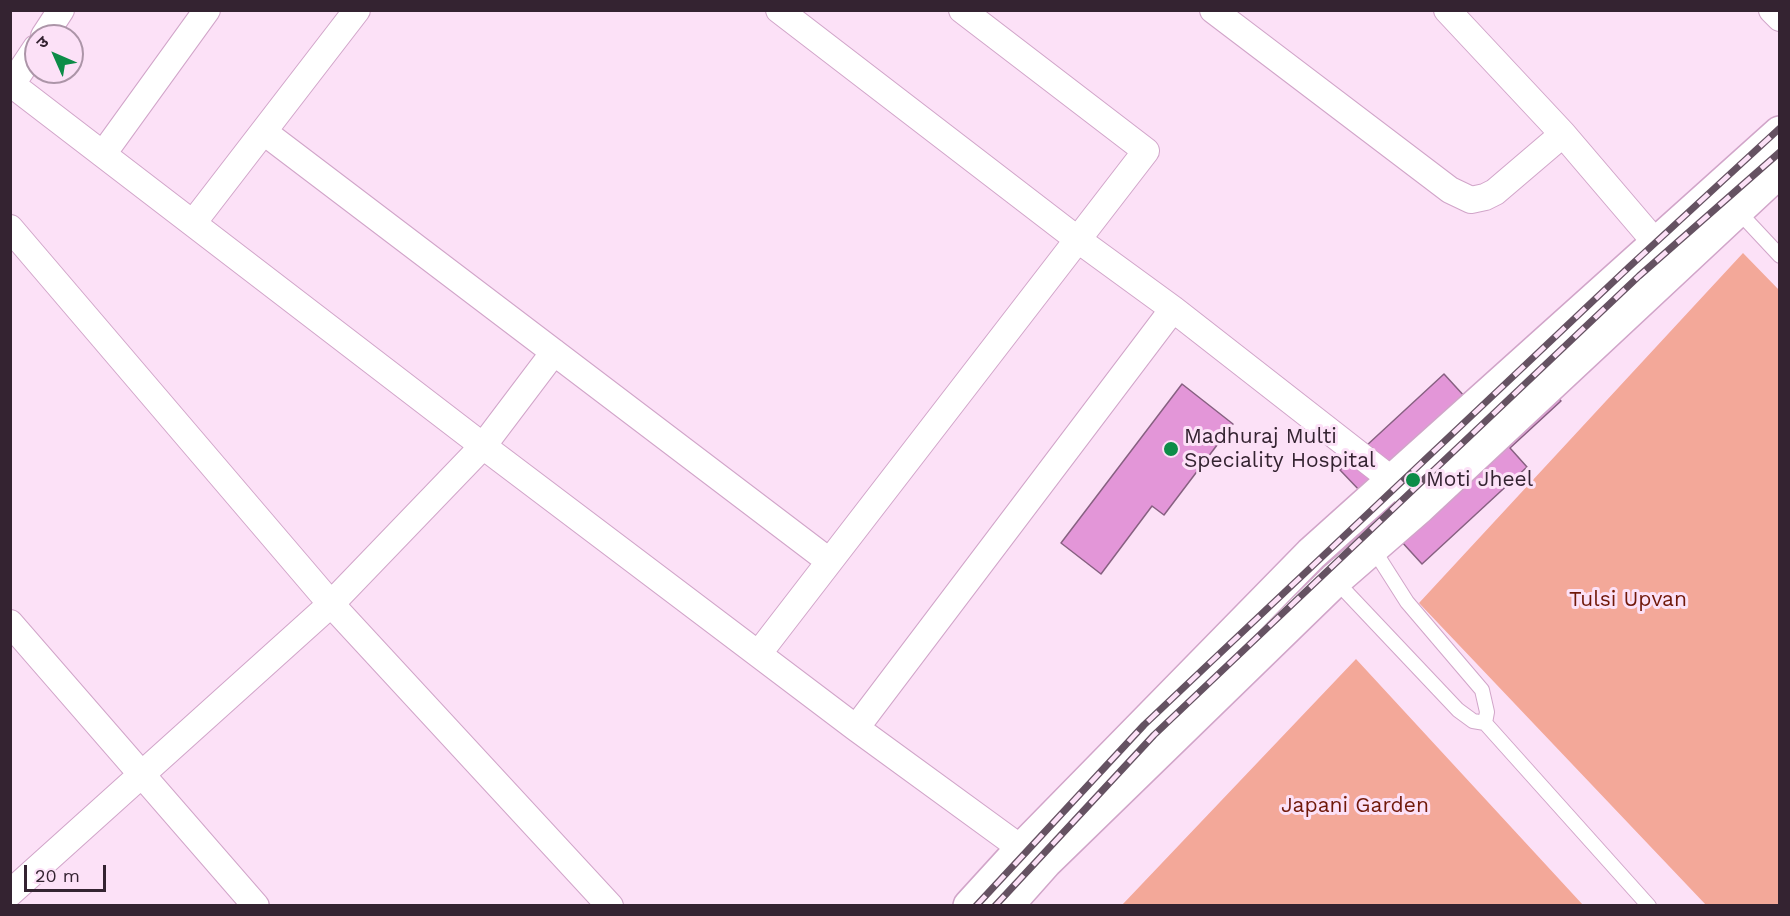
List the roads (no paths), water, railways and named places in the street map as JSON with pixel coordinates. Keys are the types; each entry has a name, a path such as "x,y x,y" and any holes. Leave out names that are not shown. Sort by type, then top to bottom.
{"main road":[{"path":"1006,906 1323,567 1392,480 1656,243 1778,138"},
{"path":"970,906 1022,849 1323,567 1372,548 1419,507 1779,170"}],"street":[{"path":"52,24 61,10"},
{"path":"103,154 207,10"},
{"path":"193,223 357,10"},
{"path":"759,652 1146,151 962,10"},
{"path":"1213,10 1450,190 1471,200 1495,192 1563,134"},
{"path":"1447,10 1563,134 1656,243"},
{"path":"1772,10 1779,18"},
{"path":"786,13 1077,239 1173,309 1392,480 1419,507"},
{"path":"24,65 11,83 483,446 759,652 856,728 1022,849"},
{"path":"264,132 829,561"},
{"path":"10,228 331,604 610,906"},
{"path":"856,728 1173,309"},
{"path":"10,893 331,604 483,446 554,352"},
{"path":"10,623 256,906"}],"lane":[{"path":"1737,210 1779,256"},
{"path":"1372,548 1407,602 1482,690 1487,712 1485,723"},
{"path":"1323,567 1458,710 1473,721 1485,723 1649,906"}],"railway":[{"path":"976,906 1144,725 1629,267 1780,128"},
{"path":"995,906 1154,735 1639,276 1780,152"}],"place":[{"name":"Madhuraj Multi Speciality Hospital","path":"1171,449"},
{"name":"Moti Jheel","path":"1413,480"}],"park label":[{"name":"Tulsi Upvan","path":"1628,600"},
{"name":"Japani Garden","path":"1355,806"}]}
